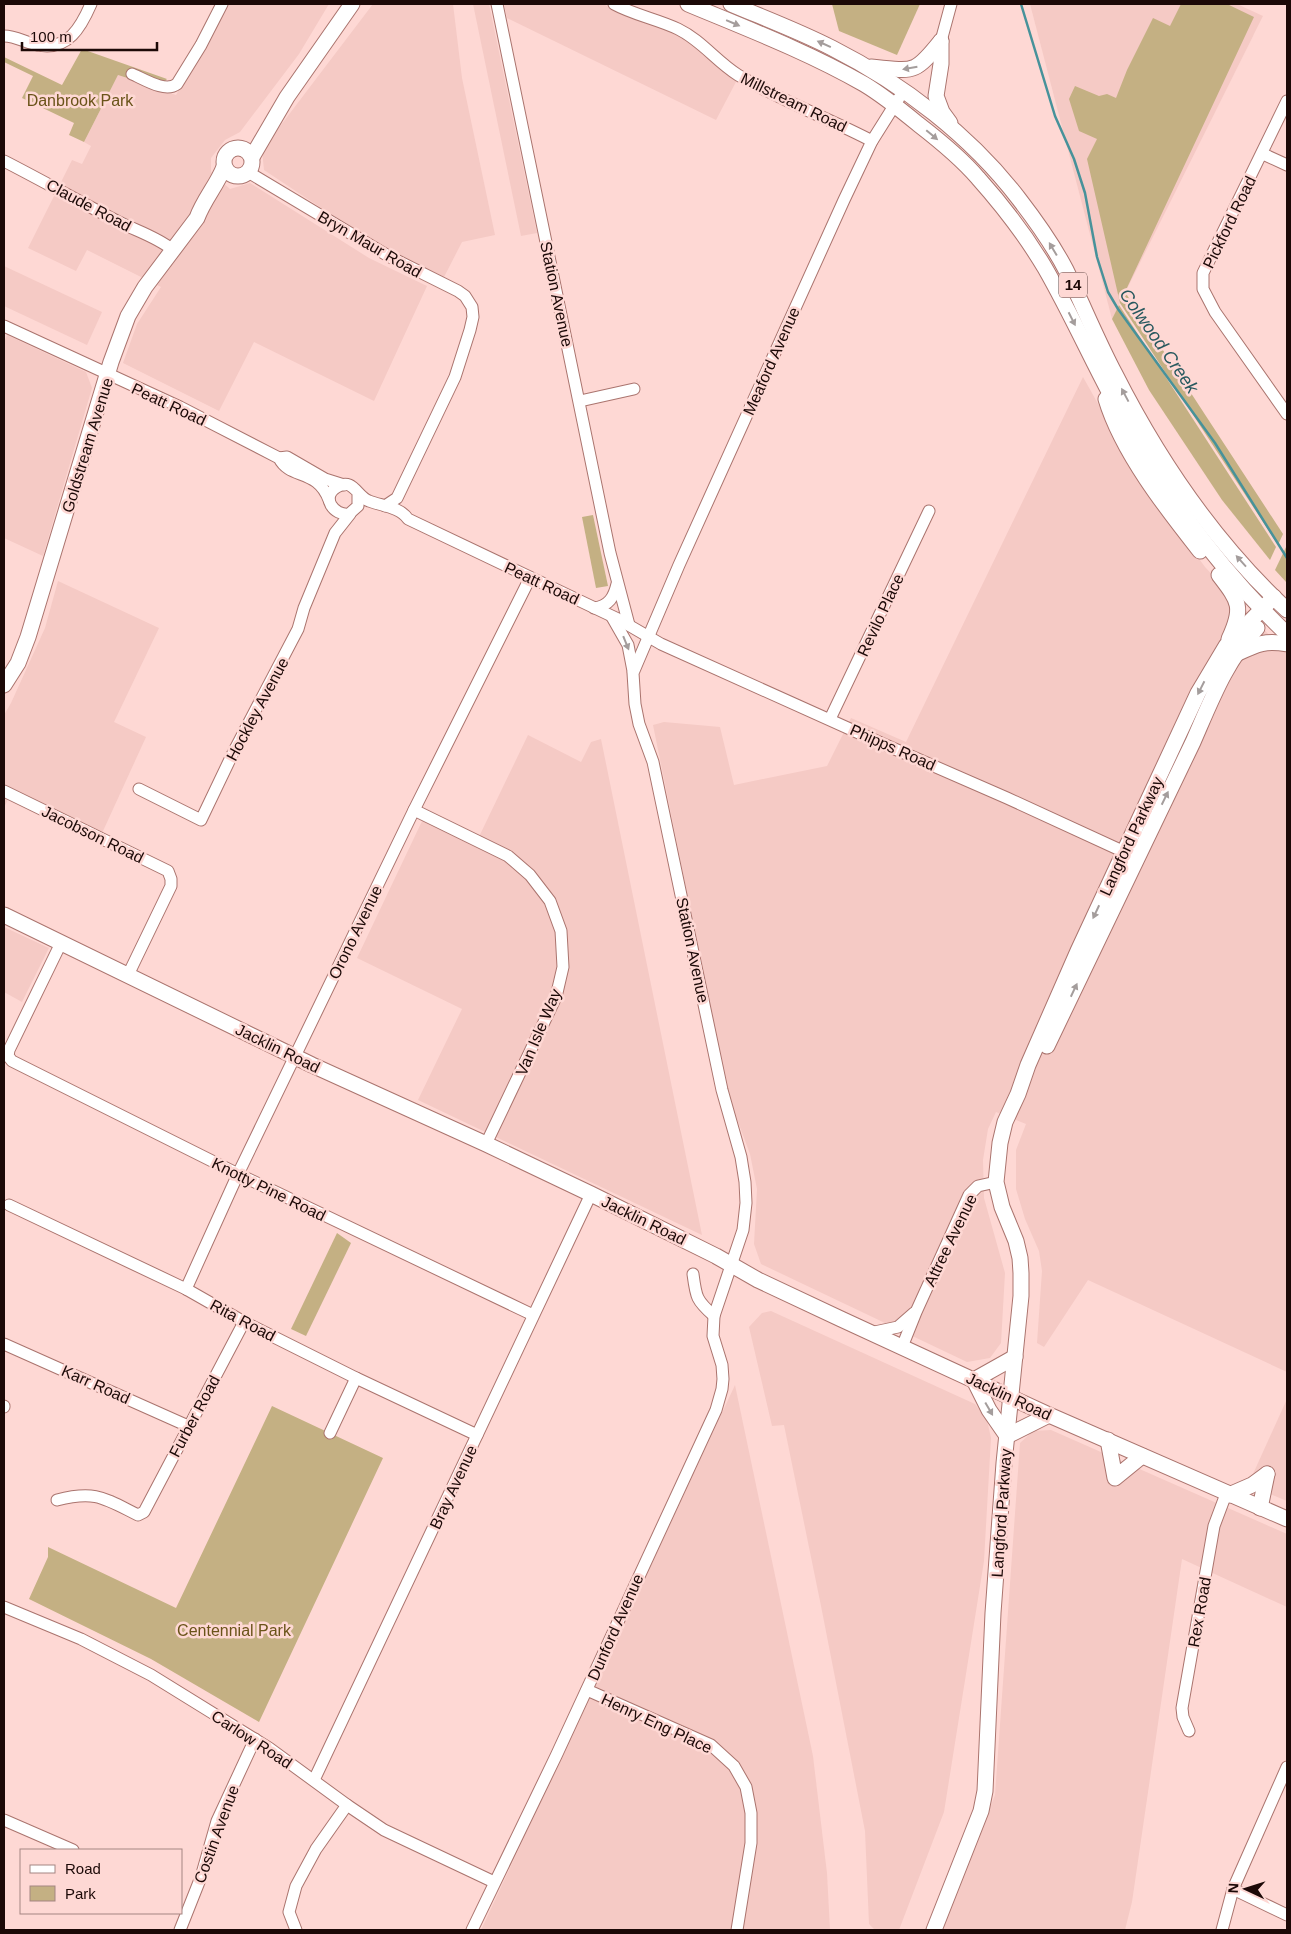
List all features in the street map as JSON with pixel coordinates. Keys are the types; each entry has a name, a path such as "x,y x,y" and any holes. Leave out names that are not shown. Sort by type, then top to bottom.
{"main road":[{"name":"Goldstream Avenue","path":"4,685 18,663 28,637 107,375 128,316 173,250 198,218 209,210 352,4"},
{"name":"14","path":"688,4 804,53 865,85 894,104 953,152 978,177 1014,222 1044,267 1130,431 1156,473 1231,576 1287,634"},
{"name":"14","path":"731,4 831,47 867,66 904,91 958,133 986,161 1019,198 1065,268 1114,372 1139,420 1164,461 1199,510 1234,554 1281,604"},
{"path":"867,66 913,69 923,64 942,41"},
{"path":"942,41 941,64 936,96 942,112 958,133"},
{"path":"1096,367 1112,421 1142,471 1174,519 1235,597 1238,610 1231,650 1259,643 1287,644"},
{"name":"Langford Parkway","path":"934,1930 981,1811 985,1791 993,1613 1021,1273 1016,1241 1002,1208 996,1182 1001,1136 1028,1065 1130,855 1198,693 1231,650 1265,613 1281,604"},
{"name":"Jacklin Road","path":"4,915 295,1057 591,1194 758,1280 870,1333 1049,1415 1287,1519"},
{"path":"1015,1357 974,1380 989,1410 1007,1436 1049,1415"},
{"path":"1108,1440 1115,1478 1142,1456"},
{"path":"1228,1494 1252,1484 1267,1474 1260,1508"}],"street":[{"path":"4,36 39,45 56,45 71,38 77,32 91,4"},
{"path":"132,74 150,82 172,88 177,84 201,45 222,4"},
{"name":"Station Avenue","path":"497,4 617,584 621,592 629,625"},
{"name":"Millstream Road","path":"614,4 627,11 679,30 692,38 736,74 769,92 872,141"},
{"path":"942,41 951,4"},
{"name":"Meaford Avenue","path":"649,636 807,280 872,141 904,91"},
{"name":"Pickford Road","path":"1287,101 1203,273 1204,289 1215,312 1287,414"},
{"path":"1262,154 1287,165"},
{"name":"Claude Road","path":"4,162 61,190 128,227 160,240 173,250"},
{"name":"Bryn Maur Road","path":"242,164 265,181 364,243 458,291 465,296 472,308 472,326 459,367 397,498"},
{"name":"Peatt Road","path":"4,326 189,412 279,458 283,466 311,477 319,483 325,490 331,504 341,514 374,508 401,518 404,515"},
{"path":"580,401 634,389"},
{"name":"Peatt Road","path":"279,458 287,456 325,479 354,487 358,494 366,500 404,515 530,578 612,616 649,636"},
{"path":"331,504 334,489 344,485"},
{"path":"353,512 359,501 358,494"},
{"path":"385,506 397,498 404,515"},
{"name":"Hockley Avenue","path":"331,504 335,533"},
{"name":"Revilo Place","path":"830,719 929,511"},
{"name":"Hockley Avenue","path":"139,789 200,820 298,629 304,608 335,533 353,512"},
{"name":"Orono Avenue","path":"186,1290 238,1174 414,810 530,578"},
{"path":"594,608 602,607 612,599 617,584"},
{"path":"612,616 628,646 633,673"},
{"name":"Station Avenue","path":"649,636 633,673 635,704 639,724 653,762 722,1090 744,1169 746,1203 743,1230 731,1265"},
{"name":"Phipps Road","path":"649,636 700,662 1130,855"},
{"name":"Jacobson Road","path":"4,791 168,871 172,886 128,975"},
{"name":"Van Isle Way","path":"414,810 508,856 530,875 550,901 561,931 563,968 556,997 486,1144"},
{"name":"Knotty Pine Road","path":"61,943 12,1044 8,1056 17,1065 238,1174 533,1315"},
{"name":"Attree Avenue","path":"902,1348 916,1312 969,1195 978,1186 996,1182"},
{"name":"Bray Avenue","path":"314,1780 591,1194"},
{"name":"Rita Road","path":"9,1205 186,1290 244,1322 356,1378 477,1435"},
{"name":"Dunford Avenue","path":"472,1930 587,1690 720,1399 723,1379 722,1364 713,1336 714,1316 731,1265"},
{"path":"693,1274 696,1295 700,1303 714,1316"},
{"name":"Attree Avenue","path":"870,1333 898,1327 904,1324 916,1312"},
{"name":"Furber Road","path":"57,1500 78,1495 100,1497 138,1515 144,1512 244,1322"},
{"name":"Karr Road","path":"4,1344 188,1426"},
{"path":"330,1433 356,1378"},
{"name":"Rex Road","path":"1189,1731 1183,1717 1182,1708 1214,1526 1228,1494"},
{"name":"Carlow Road","path":"4,1607 81,1640 151,1675 255,1740 384,1830 494,1882"},
{"name":"Henry Eng Place","path":"587,1690 711,1745 734,1766 746,1788 751,1813 751,1843 737,1930"},
{"name":"Costin Avenue","path":"180,1930 203,1871 217,1821 255,1740"},
{"path":"1222,1930 1233,1889 1282,1791 1287,1767"},
{"path":"296,1930 289,1912 296,1886 316,1849 347,1805"},
{"path":"4,1820 71,1849"},
{"path":"1233,1889 1287,1916"}],"shaded area":[{"path":"228,4 329,4 299,54 240,132 225,140 211,158 211,172 230,189 250,183 369,258 427,286 374,401 254,342 219,411 123,363 137,324 161,287 87,250 76,271 28,248 72,160 82,164 91,146 84,142 118,75 176,95"},
{"path":"373,4 453,4 462,78 495,235 462,242 444,277 377,245 264,170 262,150"},
{"path":"473,4 489,4 537,233 521,236"},
{"path":"504,4 603,4 617,11 681,33 737,80 716,120 507,18"},
{"path":"1030,4 1237,4 1263,16 1112,319"},
{"path":"4,266 102,312 87,345 4,306"},
{"path":"7,335 86,372 92,388 43,556 4,538 4,342"},
{"path":"1083,377 1138,475 1205,567 1287,654 1287,1372 1088,1280 1044,1347 1037,1343 1042,1271 1039,1251 1025,1219 1016,1189 1016,1150 1026,1124 996,1112 988,1129 983,1160 984,1198 1005,1273 1001,1343 990,1358 967,1362 761,1264 754,1244 757,1189 750,1154 728,1095 653,725 664,722 720,727 734,785 827,766 851,718 906,742"},
{"path":"58,581 159,628 114,722 146,737 98,842 8,799 4,808 4,715 45,628"},
{"path":"528,735 581,762 591,742 601,739 702,1235 418,1100 462,1009 357,958 423,819 475,845"},
{"path":"4,927 49,948 22,1002 4,992"},
{"path":"771,1311 975,1404 987,1420 991,1438 984,1561 944,1812 899,1930 875,1930 869,1924 865,1831 821,1606 784,1425 772,1426 749,1327 762,1313"},
{"path":"735,1385 813,1756 827,1873 830,1930 481,1930"},
{"path":"1287,1399 1287,1501 1248,1485"},
{"path":"1051,1430 1287,1534 1287,1607 1182,1559 1132,1902 1125,1930 942,1930 995,1795 1020,1443 1033,1431"}],"green space":[{"path":"832,4 920,4 897,55 839,31"},
{"path":"1181,4 1227,4 1254,17 1125,292 1283,534 1278,545 1120,303 1087,159 1097,139 1079,131 1069,99 1075,86 1099,96 1107,94 1116,98 1127,70 1153,18 1170,26"},
{"name":"Danbrook Park","path":"82,49 167,79 158,88 118,75 84,142 69,135 74,123 22,98 33,76 4,62 4,57 62,85"},
{"path":"1119,305 1276,547 1270,560 1222,500 1149,390 1112,319"},
{"path":"593,515 608,586 596,588 582,517"},
{"path":"1287,545 1287,583 1275,570"},
{"path":"337,1233 351,1243 306,1336 291,1329"},
{"name":"Centennial Park","path":"272,1406 383,1458 259,1722 151,1659 29,1599 48,1557 48,1547 176,1608"}],"waterway":[{"name":"Colwood Creek","path":"1021,4 1055,116 1074,159 1085,193 1097,257 1108,292 1118,309 1215,443 1287,558"}]}
